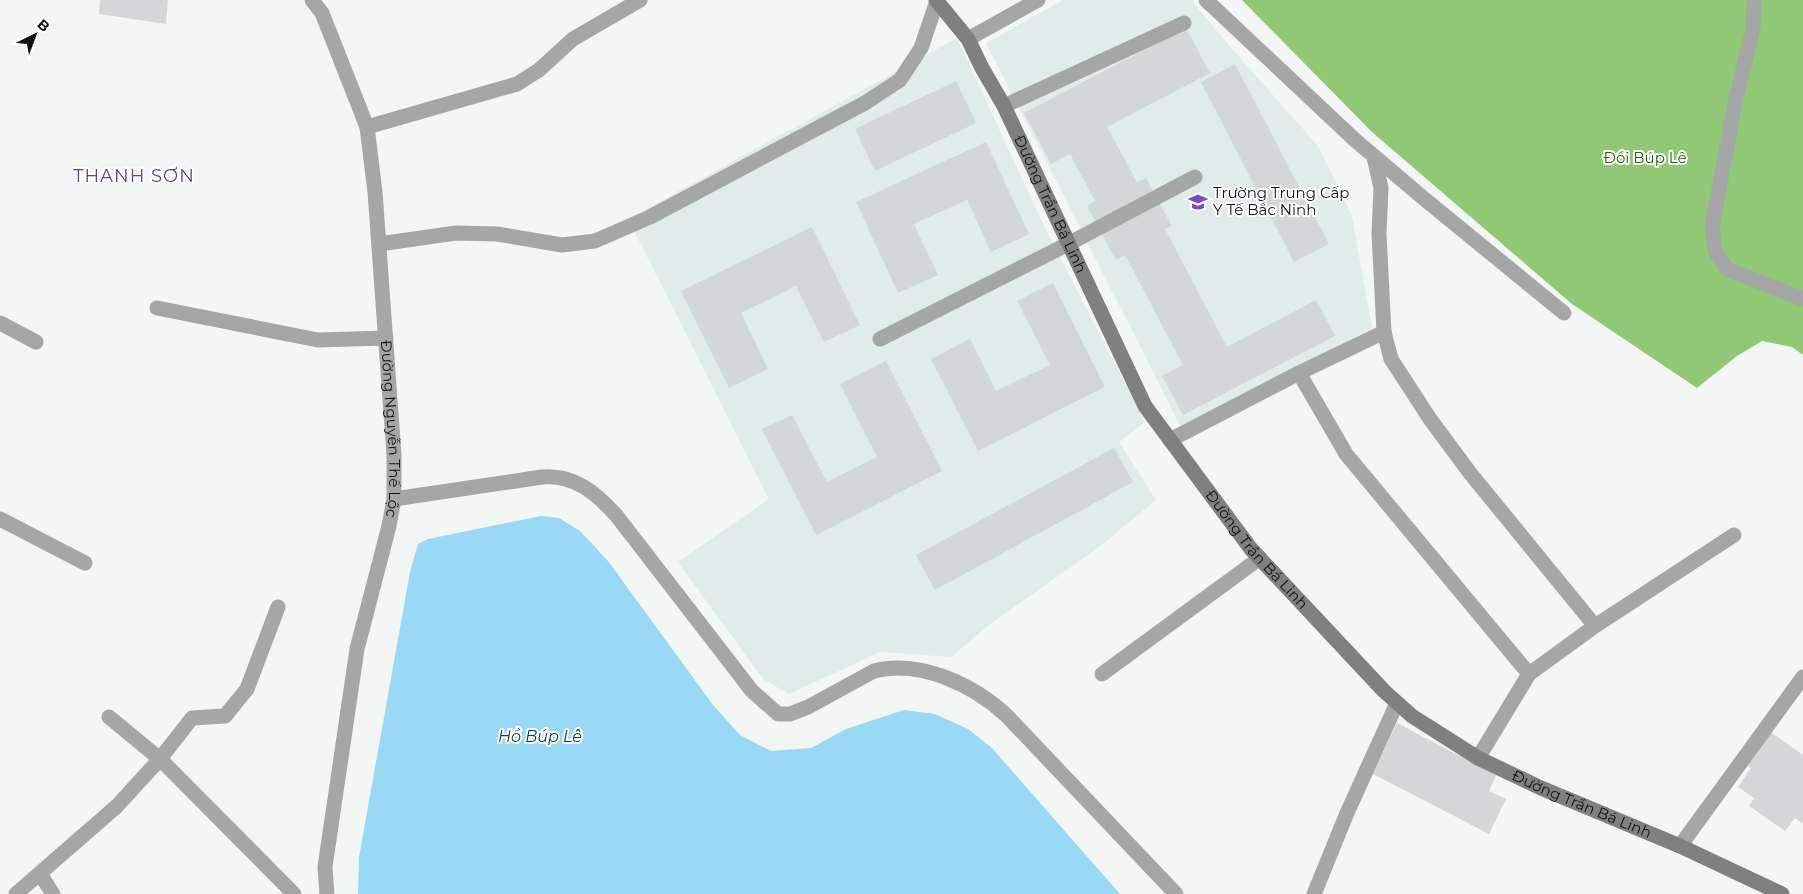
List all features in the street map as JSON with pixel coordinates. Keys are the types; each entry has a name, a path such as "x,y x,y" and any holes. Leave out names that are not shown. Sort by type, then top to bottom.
{"street":[{"name":"Đường Nguyễn Thế Lộc","path":"312,0 322,13 367,127 375,192 394,455 394,499 389,526 357,649 325,867 327,894"},
{"path":"367,127 517,84 539,70 573,39 640,0"},
{"path":"379,244 456,233 497,234 562,245 594,241 650,218 865,103 900,80 922,48 937,0"},
{"name":"Đường Trần Bá Linh","path":"937,0 968,38 982,68 1004,106 1145,406 1251,549 1397,704 1412,716 1478,758 1540,788 1680,846 1782,894"},
{"path":"968,38 1038,0"},
{"path":"1206,0 1374,157 1564,313"},
{"path":"1754,0 1753,29 1736,98 1713,219 1715,251 1727,269 1803,299"},
{"path":"1004,106 1184,23"},
{"path":"1374,157 1381,188 1379,234 1384,332 1391,359 1430,419 1470,473 1595,626"},
{"path":"880,338 1068,244 1195,177"},
{"path":"157,308 318,340 386,338"},
{"path":"0,323 36,342"},
{"path":"1170,440 1299,373 1384,332"},
{"path":"1299,373 1346,454 1529,674"},
{"path":"394,499 542,477 552,476 572,480 593,492 616,515 752,691 778,714 790,714 808,707 874,671 885,668 915,670 953,680 991,701 1007,716 1176,894"},
{"path":"0,519 85,563"},
{"path":"1478,758 1529,674 1595,626 1734,535"},
{"path":"1102,674 1260,558"},
{"path":"16,894 117,806 160,759 192,718 225,716 247,690 278,607"},
{"path":"1680,846 1803,677"},
{"path":"1314,894 1347,813 1397,704"},
{"path":"109,716 160,759 294,894"},
{"path":"40,874 54,894"}],"shaded area":[{"path":"1063,0 1191,0 1318,146 1352,216 1372,328 1181,427 986,43"},
{"path":"957,38 1045,228 1145,422 1119,442 1156,500 1099,547 985,628 951,657 880,652 789,694 763,679 678,562 769,499 628,219"}],"green space":[{"name":"Đồi Búp Lê","path":"1242,0 1803,0 1803,355 1792,347 1762,341 1737,356 1697,388 1572,304 1372,132"}],"water":[{"name":"Hồ Búp Lê","path":"541,516 559,518 580,531 608,561 713,705 740,735 771,751 811,748 846,729 904,710 935,714 968,729 992,748 1120,894 358,894 359,857 410,572 418,544 428,539"}],"building":[{"path":"100,0 168,0 166,24 99,14"},
{"path":"1186,28 1210,73 1107,127 1137,182 1146,178 1172,226 1165,229 1227,347 1316,300 1335,336 1183,415 1162,376 1183,365 1125,255 1116,260 1087,206 1095,201 1070,154 1051,164 1024,113"},
{"path":"1235,64 1329,244 1294,262 1201,82"},
{"path":"956,81 976,123 875,171 855,129"},
{"path":"986,142 1029,234 991,252 967,200 914,224 938,275 898,293 856,202"},
{"path":"812,227 860,325 824,342 796,286 741,313 768,369 729,388 681,291"},
{"path":"1053,283 1105,387 978,451 931,359 970,339 996,391 1050,365 1017,301"},
{"path":"886,361 942,471 816,535 762,429 792,415 827,482 877,457 840,384"},
{"path":"1114,448 1133,482 935,590 916,555"},
{"path":"1397,723 1496,775 1489,791 1506,799 1489,834 1373,774"},
{"path":"1769,731 1803,755 1803,824 1795,818 1785,831 1749,806 1754,798 1738,787 1751,768 1746,764"}],"place":[{"name":"Trường Trung Cấp Y Tế Bắc Ninh","path":"1198,202"}],"district":[{"name":"THANH SƠN","path":"134,176"}]}
